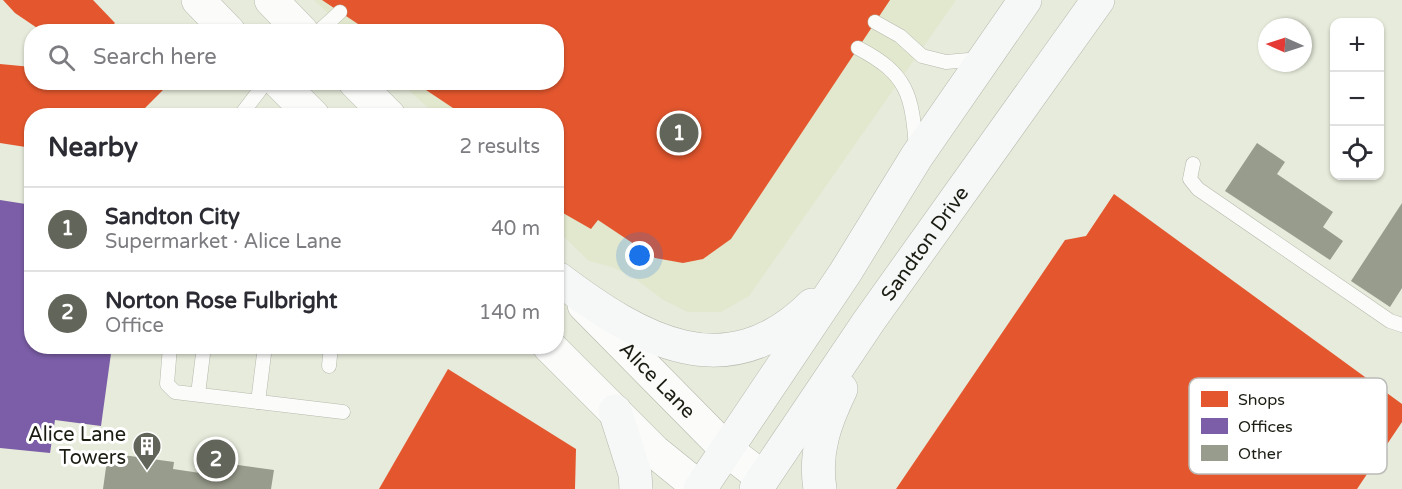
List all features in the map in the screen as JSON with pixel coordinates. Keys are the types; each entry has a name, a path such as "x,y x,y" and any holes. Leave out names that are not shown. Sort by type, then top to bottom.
{"main road":[{"path":"700,489 845,273 917,156 1025,0"},
{"name":"Sandton Drive","path":"760,484 869,321 1098,0"},
{"path":"564,282 602,311 664,342 693,351 729,351 751,346 778,333 806,311 845,273"},
{"path":"820,489 818,454 822,433 869,321"},
{"path":"615,411 635,474 636,489"}],"street":[{"path":"198,0 221,24"},
{"path":"271,0 294,24"},
{"path":"287,90 305,108"},
{"path":"363,90 381,108"},
{"name":"Alice Lane","path":"564,284 760,484"},
{"path":"557,354 654,451 700,489"}],"lane":[{"path":"327,24 340,12"},
{"path":"875,22 900,36 922,56 946,62 985,58"},
{"path":"858,48 878,58 901,79 914,110 917,156"},
{"path":"246,108 260,90"},
{"path":"1193,164 1190,179 1198,189 1390,321 1402,325"},
{"path":"169,354 167,384 175,392 343,412"},
{"path":"198,394 203,354"},
{"path":"258,402 264,354"},
{"path":"329,366 330,354"}],"shaded area":[{"path":"314,0 956,0 749,296 721,312 688,312 662,299 633,277 612,267 589,261 564,237 564,108 428,108 409,90 564,90 564,24 340,24"}],"building: Shops":[{"path":"3,0 93,0 115,23 31,24 15,13"},
{"path":"322,0 890,0 731,239 703,259 683,263 655,258 598,220 591,229 564,214 564,108 453,108 426,90 564,90 564,24 358,24"},
{"path":"0,64 24,66 24,90 163,90 145,108 24,108 24,147 0,143"},
{"path":"1114,194 1366,378 1189,378 1189,474 1367,474 1357,489 896,489 1065,240 1086,236"},
{"path":"448,369 576,449 575,489 379,489"},
{"path":"1387,393 1402,404 1402,422 1387,444"}],"building: Offices":[{"path":"0,200 24,204 24,354 111,354 101,426 55,420 50,453 0,448"}],"building: Other":[{"path":"1257,143 1285,162 1277,174 1333,212 1323,227 1343,241 1330,260 1225,191"},
{"path":"1402,203 1402,288 1390,307 1351,281"},
{"name":"Alice Lane Towers","path":"108,453 174,462 173,469 200,473 202,460 274,470 271,489 103,489"}],"place":[{"name":"Sandton City","path":"679,133"},
{"name":"Norton Rose Fulbright","path":"216,459"},
{"name":"Alice Lane Towers","path":"147,472"}]}
